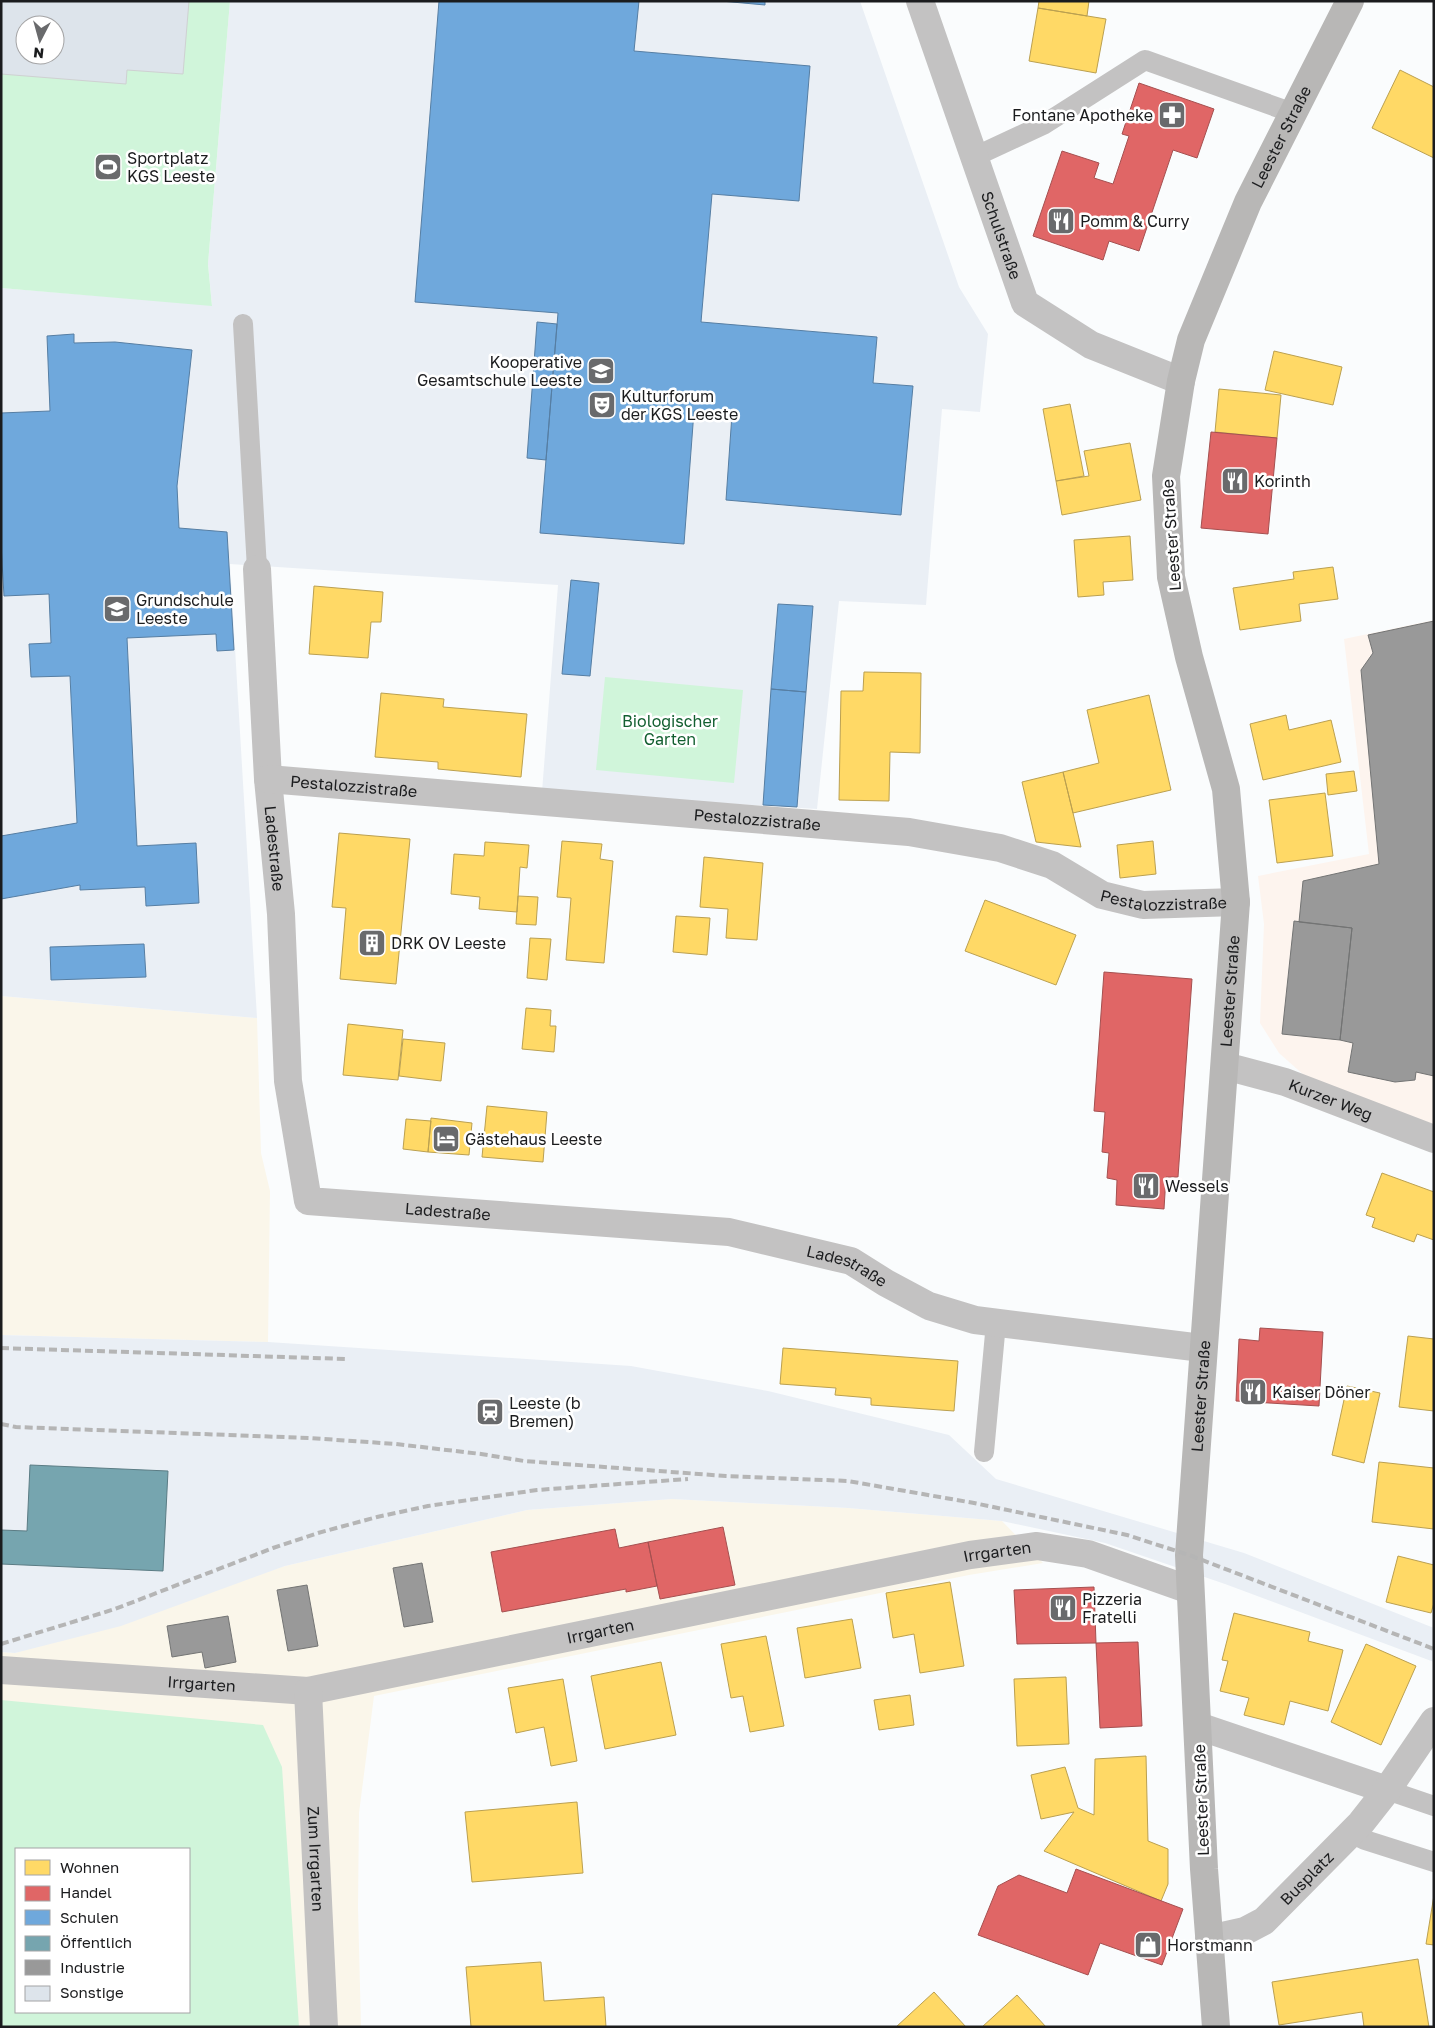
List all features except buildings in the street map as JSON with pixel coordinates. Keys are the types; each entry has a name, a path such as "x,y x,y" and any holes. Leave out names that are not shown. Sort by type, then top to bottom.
{"street":[{"name":"Schulstraße","path":"920,1 1025,303 1090,345 1181,381"},
{"name":"Leester Straße","path":"1216,2027 1204,1869 1188,1555 1236,902 1226,789 1189,657 1171,577 1166,476 1181,381 1190,340 1248,202 1350,1"},
{"name":"Ladestraße","path":"257,569 268,779 281,914 288,1081 308,1201 729,1232 851,1261 886,1283 929,1306 976,1320 1202,1348"},
{"name":"Pestalozzistraße","path":"268,779 909,832 1000,848 1052,865 1102,895 1143,905 1236,902"},
{"name":"Kurzer Weg","path":"1225,1066 1285,1082 1434,1139"},
{"name":"Irrgarten","path":"1,1670 308,1691 970,1555 1037,1546 1088,1554 1190,1590"},
{"name":"Zum Irrgarten","path":"308,1691 324,2027"},
{"name":"Busplatz","path":"1209,1939 1246,1931 1264,1921 1352,1833 1387,1790 1434,1721"},
{"path":"1198,1726 1387,1790"}],"lane":[{"path":"974,157 1043,125 1146,60 1293,114"},
{"path":"243,324 257,569"},
{"path":"984,1452 996,1323"},
{"path":"1387,1790 1434,1806"},
{"path":"1352,1833 1365,1840 1434,1862"}],"shaded area":[{"name":"Kooperative Gesamtschule Leeste","path":"230,1 860,1 959,287 988,334 980,412 942,409 926,605 839,601 817,809 542,792 558,585 230,564 257,1018 1,996 1,288 212,305 208,264"},
{"path":"1434,620 1434,1126 1306,1077 1279,1053 1260,1023 1264,924 1258,876 1369,854 1344,639"},
{"path":"1,996 257,1018 261,1153 270,1191 268,1342 1,1335"},
{"path":"1,1335 268,1342 631,1366 768,1391 949,1435 996,1479 1244,1553 1434,1628 1434,1662 1225,1584 1105,1543 1002,1521 848,1508 672,1499 527,1510 285,1566 121,1626 15,1653 1,1652"},
{"path":"672,1499 848,1508 1002,1521 1043,1563 969,1575 374,1696 359,1813 358,1907 361,2027 1,2027 1,1652 15,1653 285,1566 527,1510"}],"green space":[{"name":"Sportplatz KGS Leeste","path":"1,1 230,1 208,264 212,306 1,288"},
{"name":"Biologischer Garten","path":"605,677 743,690 734,783 596,770"},
{"path":"1,1700 263,1725 282,1767 299,2027 1,2027"}],"railway":[{"path":"1,1348 347,1359"},
{"path":"1,1424 16,1427 309,1438 396,1444 524,1461 726,1476 848,1481 974,1503 1127,1535 1189,1555 1434,1649"},
{"path":"1,1644 115,1609 273,1548 318,1533 377,1517 428,1506 537,1490 688,1479"}],"place":[{"name":"Fontane Apotheke","path":"1172,115"},
{"name":"Sportplatz KGS Leeste","path":"108,167"},
{"name":"Pomm & Curry","path":"1061,221"},
{"name":"Kooperative Gesamtschule Leeste","path":"601,371"},
{"name":"Kulturforum der KGS Leeste","path":"602,405"},
{"name":"Korinth","path":"1235,481"},
{"name":"Grundschule Leeste","path":"117,609"},
{"name":"DRK OV Leeste","path":"372,943"},
{"name":"Gästehaus Leeste","path":"446,1139"},
{"name":"Wessels","path":"1146,1186"},
{"name":"Kaiser Döner","path":"1253,1392"},
{"name":"Leeste (b Bremen)","path":"490,1412"},
{"name":"Pizzeria Fratelli","path":"1063,1608"},
{"name":"Horstmann","path":"1148,1945"}]}
